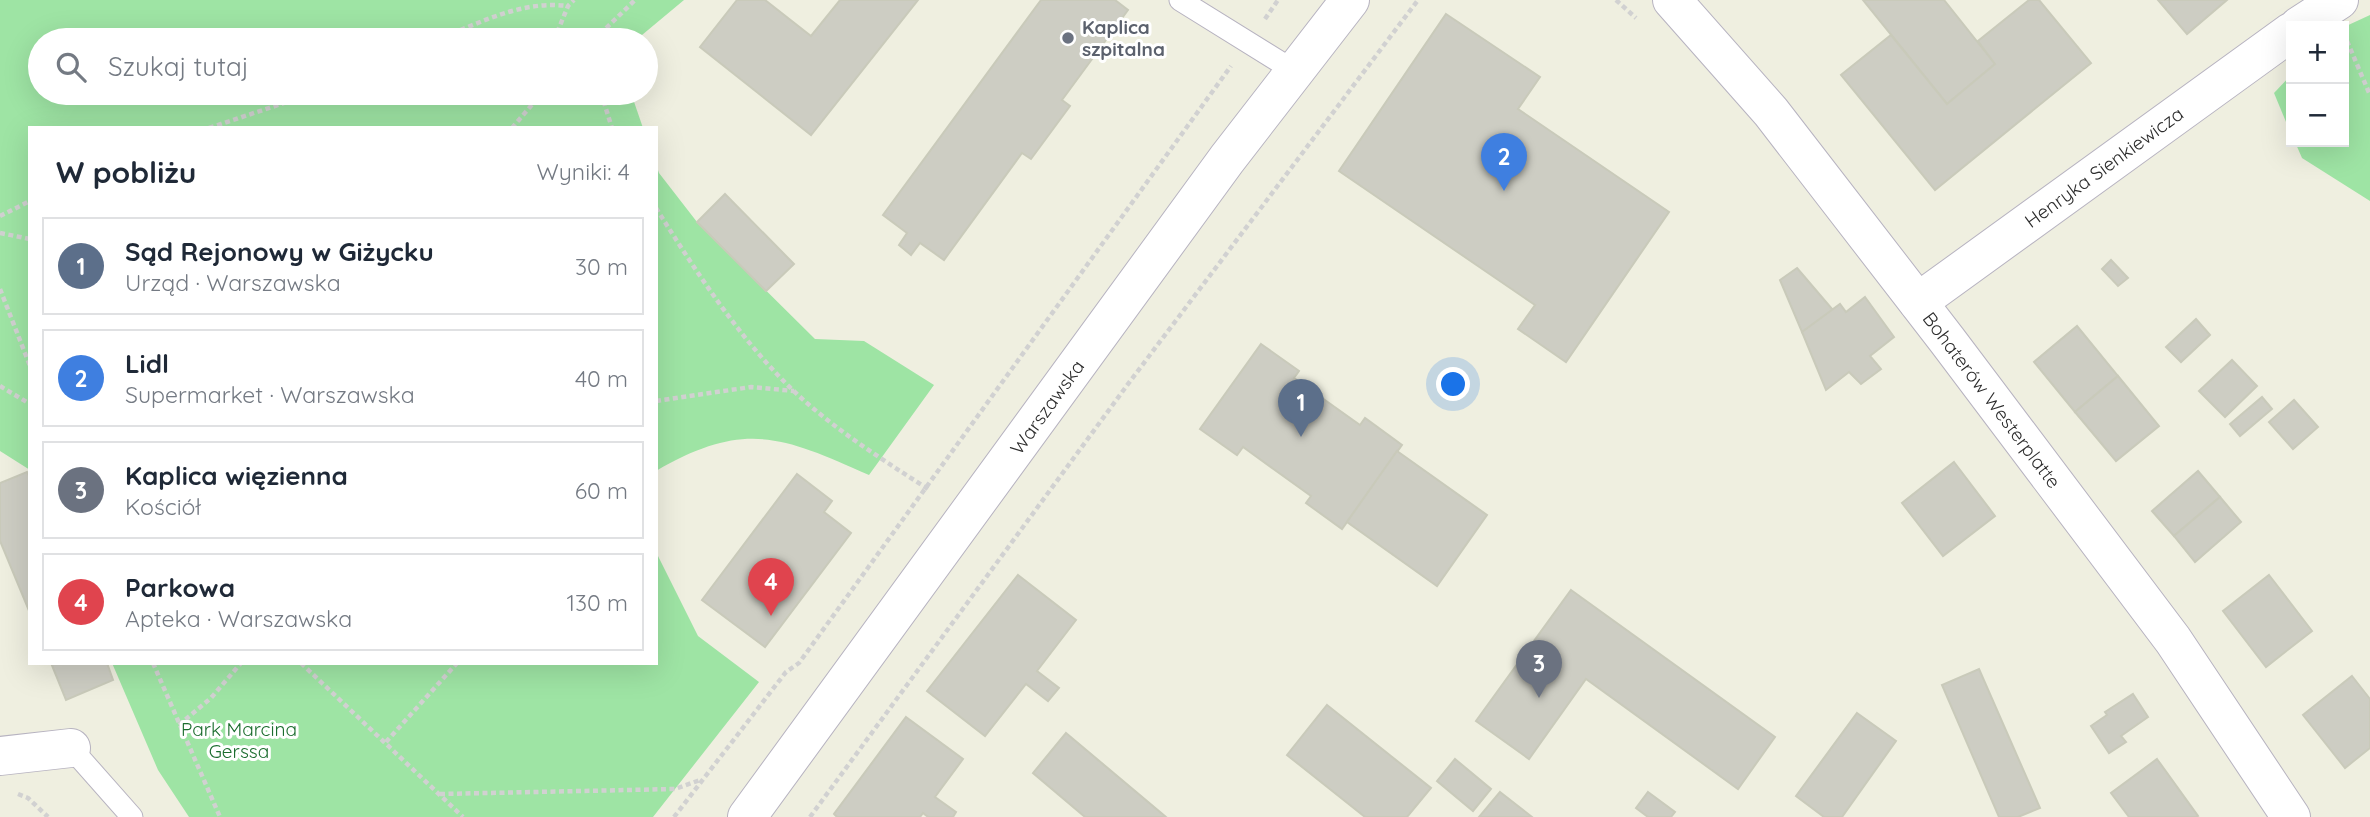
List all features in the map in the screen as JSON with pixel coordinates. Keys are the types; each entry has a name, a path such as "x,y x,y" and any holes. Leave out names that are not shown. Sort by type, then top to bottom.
{"street":[{"name":"Warszawska","path":"747,817 1227,159 1350,0"},
{"name":"Bohaterów Westerplatte","path":"1672,0 1771,112 1918,302 2173,640 2291,817"},
{"path":"2307,21 2339,0"},
{"name":"Henryka Sienkiewicza","path":"1918,302 2286,36"},
{"path":"1,754 71,748"}],"lane":[{"path":"1180,0 1296,72"},
{"path":"71,748 132,817"}],"path":[{"path":"559,28 568,6 574,0"},
{"path":"606,28 635,0"},
{"path":"674,817 786,672 799,663 928,489 1278,0"},
{"path":"810,817 1107,412 1418,0"},
{"path":"468,28 509,12 548,3 568,6"},
{"path":"2349,46 2370,95"},
{"path":"215,126 278,105"},
{"path":"514,126 532,105"},
{"path":"605,105 611,126"},
{"path":"0,216 28,202"},
{"path":"658,211 753,345 794,391 859,444 928,489"},
{"path":"0,233 28,239"},
{"path":"0,289 28,361"},
{"path":"0,386 28,403"},
{"path":"658,401 751,387 794,391"},
{"path":"154,665 220,817"},
{"path":"179,725 211,698 239,665"},
{"path":"303,665 463,817"},
{"path":"386,742 455,665"},
{"path":"440,794 675,789 703,779"},
{"path":"7,793 15,792 28,797 47,817"}],"green space":[{"path":"0,0 684,0 650,28 28,28 28,105 635,105 642,126 28,126 28,469 0,451"},
{"path":"2370,15 2370,201 2302,158 2297,147 2349,147 2349,25"},
{"path":"2286,80 2286,122 2274,93"},
{"path":"658,170 697,222 815,339 864,341 934,385 869,475 811,451 763,439 714,445 658,470"},
{"name":"Park Marcina Gerssa","path":"658,556 698,636 759,682 653,817 189,817 158,770 113,665 658,665"}],"building":[{"path":"737,0 765,0 811,36 840,0 918,0 811,135 700,47"},
{"path":"1041,0 1115,0 1128,10 1062,100 1070,106 1031,159 1022,153 944,260 920,243 911,255 899,245 907,233 883,215"},
{"path":"1863,0 1944,0 1995,64 1947,104"},
{"path":"2029,0 2039,0 2091,63 1935,190 1841,75 1891,35 1947,104 1995,64 1978,41"},
{"path":"2158,0 2227,0 2187,34"},
{"path":"1446,14 1540,77 1518,109 1669,212 1566,362 1518,329 1535,305 1339,171"},
{"path":"725,194 794,264 766,291 697,222"},
{"path":"2111,260 2128,278 2118,286 2102,269"},
{"path":"1797,268 1833,310 1802,332 1780,280"},
{"path":"1865,297 1894,337 1870,356 1881,369 1861,384 1849,372 1826,390 1802,332 1840,304 1846,312"},
{"path":"2196,319 2210,335 2181,362 2166,347"},
{"path":"2077,326 2118,376 2075,412 2034,362"},
{"path":"1261,344 1299,371 1294,378 1360,425 1365,418 1402,445 1342,529 1306,503 1311,496 1243,447 1237,455 1200,429"},
{"path":"2232,360 2257,386 2225,417 2199,391"},
{"path":"2118,376 2159,426 2116,461 2075,412"},
{"path":"2262,397 2272,409 2240,436 2230,424"},
{"path":"2294,400 2318,427 2293,449 2269,422"},
{"path":"1397,451 1487,515 1437,586 1347,522"},
{"path":"1954,462 1995,516 1943,556 1902,503"},
{"path":"2198,471 2220,497 2174,536 2152,511"},
{"path":"27,472 28,474 28,608 0,541 0,483"},
{"path":"797,474 832,501 824,512 851,533 765,647 702,600"},
{"path":"2220,497 2241,522 2195,562 2174,536"},
{"path":"1018,575 1076,620 1037,671 1059,688 1048,701 1026,684 985,736 927,691"},
{"path":"2269,575 2312,631 2266,667 2223,611"},
{"path":"1571,590 1775,737 1738,789 1586,679 1529,759 1476,721"},
{"path":"52,665 108,665 113,680 66,700"},
{"path":"1979,669 2040,808 2018,817 1999,817 1942,685"},
{"path":"2352,676 2370,699 2370,748 2345,768 2303,715"},
{"path":"2133,694 2148,717 2121,736 2126,742 2109,753 2091,726 2107,715 2105,712"},
{"path":"1327,705 1431,788 1407,817 1365,817 1287,755"},
{"path":"1857,713 1896,741 1842,817 1824,817 1796,796"},
{"path":"906,717 963,759 935,797 956,812 953,817 928,817 923,813 920,817 837,817 834,814"},
{"path":"1066,733 1166,817 1085,817 1033,773"},
{"path":"1455,759 1491,789 1473,811 1437,781"},
{"path":"2157,759 2198,816 2129,817 2111,793"},
{"path":"1500,792 1532,817 1479,817"},
{"path":"1648,792 1675,812 1671,817 1648,817 1636,808"}],"place":[{"name":"Kaplica szpitalna","path":"1068,38"},
{"name":"Lidl","path":"1504,191"},
{"name":"Sąd Rejonowy w Giżycku","path":"1301,437"},
{"name":"Parkowa","path":"771,616"},
{"name":"Kaplica więzienna","path":"1539,698"}]}
